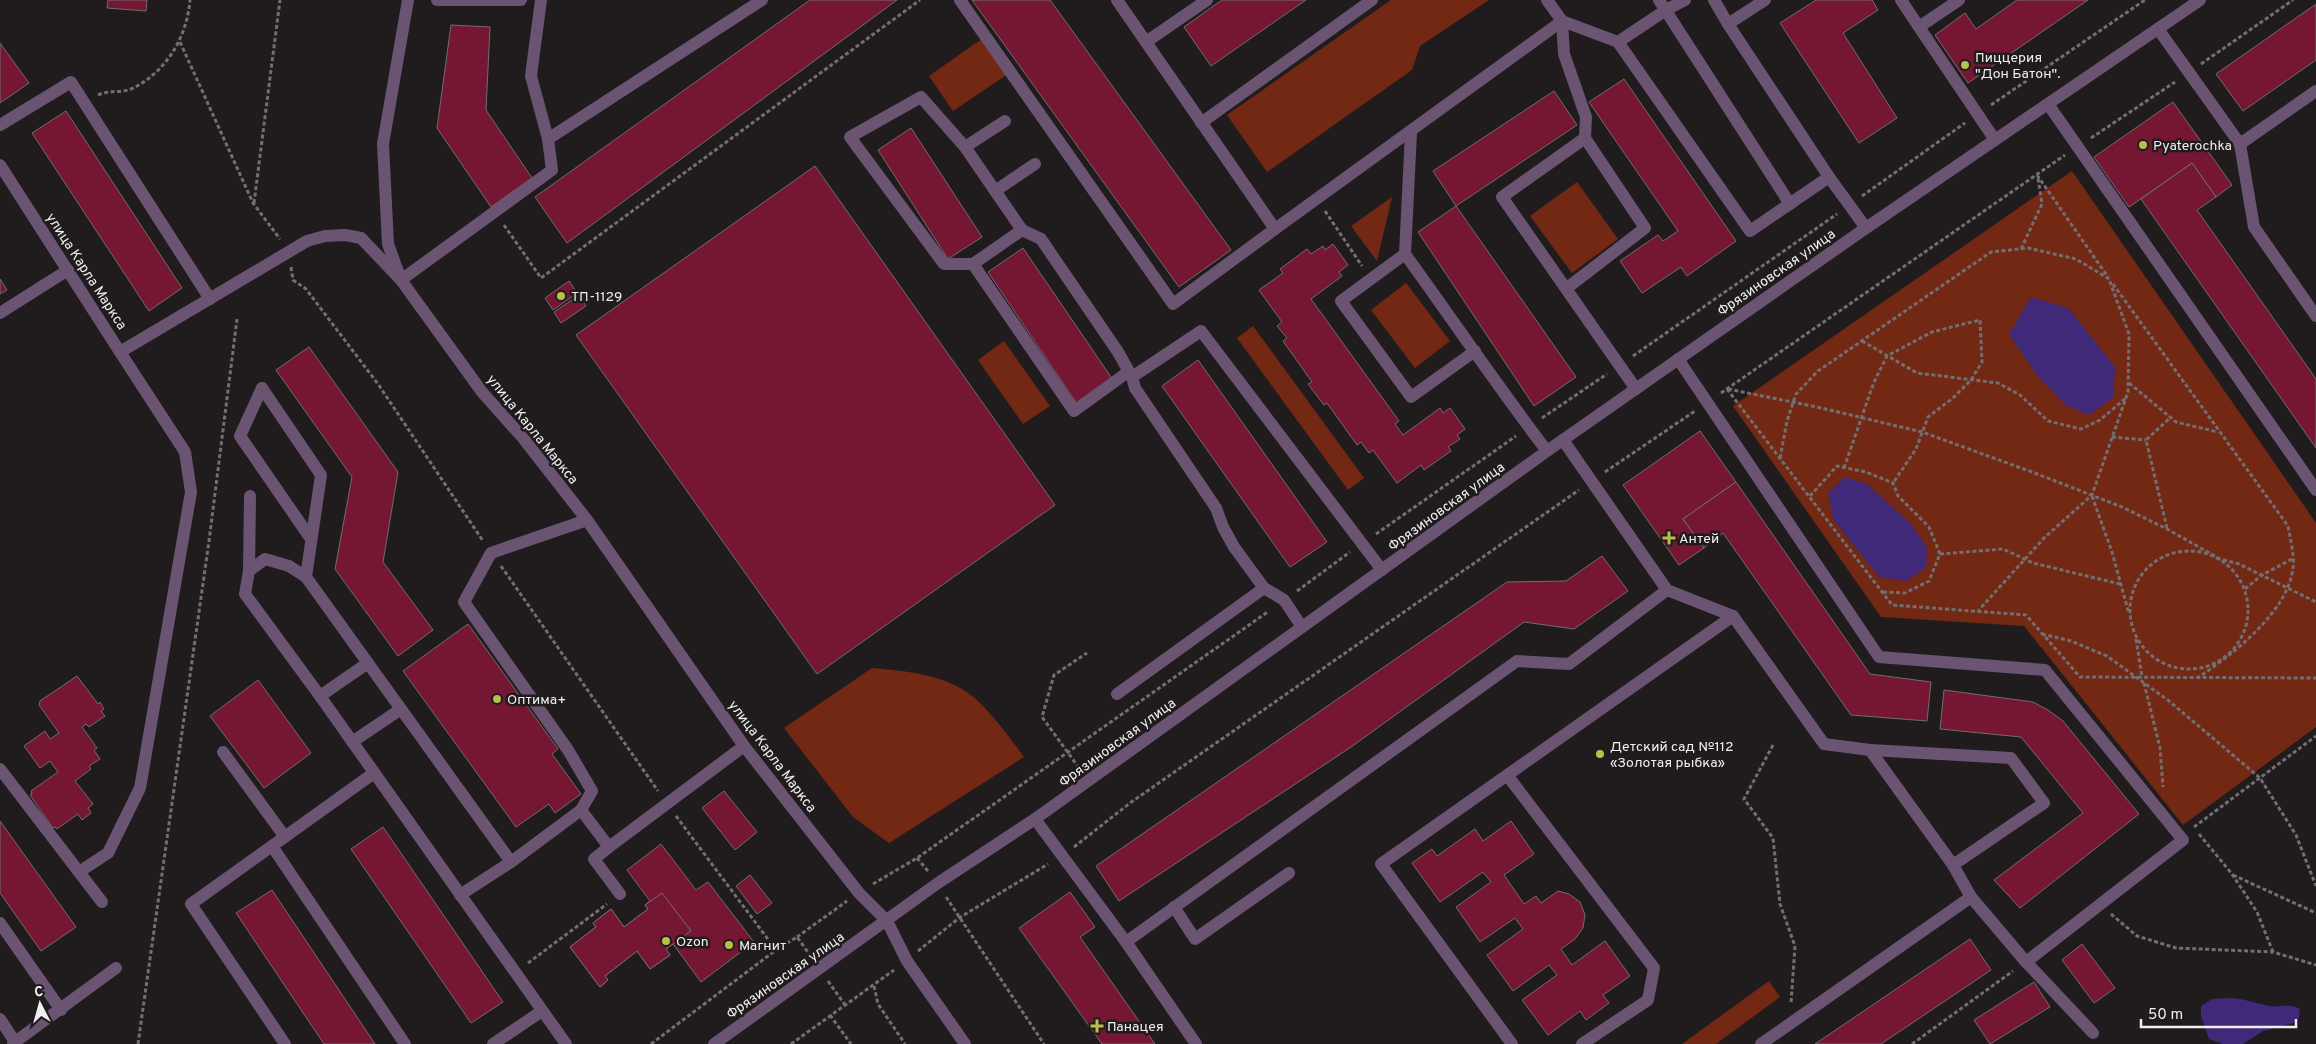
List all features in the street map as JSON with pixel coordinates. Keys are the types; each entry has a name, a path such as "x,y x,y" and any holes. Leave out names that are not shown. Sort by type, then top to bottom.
{"street":[{"path":"408,0 383,144 388,244 401,280 552,170 548,139 531,76 541,0"},
{"path":"436,0 521,0"},
{"path":"548,139 762,0"},
{"path":"960,0 1173,304 1562,22"},
{"path":"1117,0 1275,229"},
{"path":"1146,42 1207,0"},
{"path":"1201,123 1372,0"},
{"path":"1547,0 1562,22 1564,54 1586,117 1585,138 1645,228 1567,288"},
{"path":"1618,42 1662,5 1685,0"},
{"path":"1714,0 1728,24 1866,228"},
{"path":"1728,24 1765,0"},
{"path":"1901,0 1995,140"},
{"path":"1919,27 1959,0"},
{"name":"Фрязиновская улица","path":"714,1044 938,883 1036,819 1547,451 1866,228 2200,0"},
{"path":"1662,5 1790,204"},
{"path":"1562,22 1618,42 1750,231 1830,177"},
{"path":"2158,29 2240,144 2254,228 2316,316"},
{"path":"0,125 71,82 210,299"},
{"path":"2240,144 2316,91"},
{"path":"1022,230 973,264 944,264 850,136 921,97 965,147 1022,230 1041,239 1118,352 1135,388 1216,508 1223,527 1234,547 1264,588 1284,600 1302,627"},
{"path":"2048,104 2316,490"},
{"path":"965,147 1005,121"},
{"path":"1411,132 1405,254 1547,451"},
{"path":"1585,138 1502,197 1636,389"},
{"name":"улица Карла Маркса","path":"0,164 120,352 306,241 325,236 345,235 360,238 401,280 482,392 523,438 587,520 744,746 858,893 887,921 907,961 965,1044"},
{"path":"995,191 1035,164"},
{"path":"1405,254 1341,301 1410,397 1475,351"},
{"path":"973,264 1074,411 1201,330 1382,570"},
{"path":"0,312 68,270"},
{"path":"78,872 108,853 140,788 191,492 185,452 120,352"},
{"path":"1678,359 1879,657 2045,670 2183,840 2026,962"},
{"path":"306,577 321,475 262,388 240,436 311,539"},
{"path":"1563,440 1667,590 1732,616 1824,744 1870,750 2011,758 2044,803 1953,864"},
{"path":"250,496 249,571 245,594 320,696 566,1044"},
{"path":"460,895 511,862 580,810 592,791 568,750 464,602 491,553 587,520"},
{"path":"249,571 264,559 289,566 306,577 511,862"},
{"path":"1117,694 1264,588"},
{"path":"1126,942 1517,662 1568,664 1667,590"},
{"path":"1512,1044 1381,864 1732,616"},
{"path":"320,696 368,663"},
{"path":"352,742 401,709"},
{"path":"620,894 594,859 744,746"},
{"path":"1870,750 1953,864 1971,897 2026,962 2094,1033"},
{"path":"223,752 285,837"},
{"path":"0,769 102,902"},
{"path":"285,1044 191,904 374,773"},
{"path":"1507,775 1654,968 1648,1000 1582,1044"},
{"path":"580,810 609,848"},
{"path":"1036,819 1126,942 1196,1044"},
{"path":"272,846 405,1044"},
{"path":"1174,908 1195,939 1289,873"},
{"path":"1761,1044 1971,897"},
{"path":"0,923 61,1010"},
{"path":"0,1019 15,1044 116,968"},
{"path":"493,1044 542,1011"}],"path":[{"path":"84,102 104,92 129,90 158,71 180,42 189,17 190,0"},
{"path":"254,203 280,0"},
{"path":"495,212 541,278 920,0"},
{"path":"651,1044 776,950 858,893 917,858 1528,427 2145,0"},
{"path":"790,1044 845,1004 874,986 959,918 1063,855 1138,798 1592,481 2077,147 2189,73 2292,0"},
{"path":"180,42 254,203 289,252 293,280 306,289 378,384 491,553 667,804 776,950"},
{"path":"2021,248 2042,204 2037,175"},
{"path":"2037,175 2109,279 2288,526 2294,567 2288,588 2264,624 2231,656 2199,677"},
{"path":"1317,199 1371,279"},
{"path":"1780,458 1787,421 1796,394 1818,371 1991,252 2028,248 2076,259 2109,279 2130,334 2128,383 2126,398 2092,495 2044,538 1978,611"},
{"path":"138,1044 209,541 237,319"},
{"path":"1844,468 1874,382 1887,356 1932,332 1980,320 1982,362 1971,380 1953,398 1928,416 1916,450 1893,483"},
{"path":"1862,341 1917,373 1998,383 2020,396 2048,421 2081,429 2100,420 2126,398"},
{"path":"2128,383 2176,422 2219,432"},
{"path":"1727,389 1794,402 1922,432 2092,495 2167,529 2220,559 2235,572 2245,589 2248,611 2244,633 2231,651 2213,664 2192,669 2170,666 2151,655 2136,638"},
{"path":"1727,389 1892,605 2026,614 2041,634 2080,676 2316,678"},
{"path":"2112,437 2146,440 2171,418"},
{"path":"2146,440 2167,529"},
{"path":"1810,496 1837,466 1866,472 1893,483 1898,496 1929,527 1940,554 1929,581 1905,593 1882,592"},
{"path":"2092,495 2112,552 2136,638 2143,682 2160,748 2164,817"},
{"path":"1940,554 2003,549 2033,563 2120,584"},
{"path":"2130,618 2131,595 2140,575 2156,560 2177,551 2199,551 2239,564 2316,602"},
{"path":"2245,589 2262,575 2292,559"},
{"path":"2041,634 2071,641 2107,656 2169,701 2260,778 2296,835 2316,886"},
{"path":"1087,653 1054,675 1042,717 1088,781"},
{"path":"2273,952 2257,912 2232,874 2194,828 2316,736"},
{"path":"1773,745 1744,799 1773,838 1780,904 1795,946 1790,1024"},
{"path":"917,858 938,883 959,918 1044,1044"},
{"path":"2232,874 2316,914"},
{"path":"515,973 620,894"},
{"path":"2101,904 2137,936 2176,948 2273,952 2316,966"},
{"path":"797,937 845,1004"},
{"path":"1912,1044 2026,962"},
{"path":"874,986 878,1004 905,1044"},
{"path":"830,1016 851,1044"}],"shaded area":[{"path":"1391,0 1489,0 1420,46 1412,70 1267,172 1227,115"},
{"path":"983,38 1008,74 953,111 929,76"},
{"path":"2072,171 2316,523 2316,727 2183,825 2024,626 1881,617 1733,406"},
{"path":"1577,182 1618,239 1572,273 1530,216"},
{"path":"1392,197 1377,261 1351,226"},
{"path":"1406,283 1450,341 1415,368 1371,310"},
{"path":"2031,297 2068,308 2115,367 2113,398 2089,415 2066,405 2036,374 2009,334"},
{"path":"1253,326 1364,478 1348,490 1237,338"},
{"path":"1004,341 1050,406 1023,424 978,360"},
{"path":"1845,477 1867,484 1912,525 1927,548 1926,568 1906,581 1879,577 1833,519 1828,493"},
{"path":"872,668 922,674 946,682 968,693 998,723 1024,757 889,843 853,817 784,728"},
{"path":"1769,981 1780,997 1716,1044 1682,1044"},
{"path":"2227,998 2270,1006 2295,1007 2300,1009 2299,1018 2294,1023 2263,1031 2243,1044 2223,1044 2209,1039 2201,1016 2201,1006 2212,999"}],"building":[{"path":"108,0 147,0 146,11 107,8"},
{"path":"810,0 897,0 567,243 535,197"},
{"path":"972,0 1050,0 1231,250 1179,287"},
{"path":"1222,0 1306,0 1211,66 1184,27"},
{"path":"1816,0 1872,0 1878,10 1843,33 1897,118 1859,143 1780,23"},
{"path":"2017,0 2088,0 1968,83 1935,35 1965,13 1976,29"},
{"path":"2316,4 2316,60 2243,111 2216,74"},
{"path":"451,25 490,27 486,110 532,178 491,207 437,128"},
{"path":"0,43 29,83 0,103"},
{"path":"1624,79 1736,241 1687,276 1681,267 1642,293 1620,261 1658,235 1663,241 1678,231 1589,102"},
{"path":"1554,91 1577,125 1456,206 1433,171"},
{"path":"2173,102 2232,185 2216,197 2192,163 2129,207 2094,157"},
{"path":"66,111 182,288 149,311 32,133"},
{"path":"911,128 982,237 948,259 878,150"},
{"path":"2192,163 2216,197 2197,210 2316,379 2316,448 2141,199"},
{"path":"815,166 1055,505 817,674 576,335"},
{"path":"1456,206 1576,377 1534,406 1418,232"},
{"path":"1333,244 1348,265 1339,272 1342,276 1311,299 1399,421 1395,424 1403,435 1440,408 1443,413 1450,408 1465,429 1457,435 1460,439 1448,447 1451,451 1424,470 1421,465 1397,483 1373,450 1369,453 1361,442 1357,445 1327,403 1324,405 1308,384 1312,382 1283,341 1287,338 1277,326 1282,322 1259,290 1283,273 1280,269 1307,249 1311,254 1323,246 1325,250"},
{"path":"1023,248 1113,380 1077,404 988,272"},
{"path":"0,279 7,290 0,294"},
{"name":"ТП-1129","path":"569,281 577,293 553,310 545,298"},
{"path":"579,295 586,306 561,323 554,312"},
{"path":"309,347 398,472 383,562 433,630 398,656 335,569 352,477 276,370"},
{"path":"1198,360 1327,542 1290,567 1162,386"},
{"path":"1700,431 1736,482 1683,519 1704,548 1679,565 1623,485"},
{"path":"1736,482 1870,674 1931,682 1927,721 1851,715 1723,533 1704,548 1683,519"},
{"path":"1602,556 1628,591 1574,629 1524,622 1351,747 1119,901 1096,866 1507,582 1566,581"},
{"path":"468,624 558,749 552,754 581,794 555,813 549,804 516,827 403,671"},
{"path":"77,676 104,709 101,711 105,716 89,727 86,724 82,727 97,748 94,750 100,759 89,766 91,769 75,781 93,804 88,808 91,813 82,820 78,814 57,829 53,828 30,795 32,794 31,791 58,772 50,761 40,768 24,746 45,731 50,739 59,733 39,705 40,701"},
{"path":"258,680 311,753 264,788 210,716"},
{"path":"1944,690 2033,702 2048,710 2063,721 2139,814 2020,908 1994,880 2083,813 2021,737 1940,729"},
{"path":"724,791 757,832 735,850 702,808"},
{"path":"0,821 76,927 41,951 0,893"},
{"path":"1511,821 1534,854 1504,875 1524,904 1536,896 1541,903 1558,891 1569,894 1580,902 1585,915 1583,928 1575,939 1561,949 1572,965 1605,941 1630,976 1603,995 1609,1003 1586,1020 1580,1011 1548,1035 1522,1000 1557,975 1549,965 1513,991 1487,955 1523,929 1515,918 1480,942 1456,907 1491,882 1483,872 1440,902 1412,863 1432,849 1437,856 1475,829 1483,841"},
{"path":"383,827 503,1002 471,1023 351,849"},
{"path":"661,844 696,890 708,882 754,942 701,982 673,944 666,949 670,955 650,969 637,951 605,976 608,980 600,987 570,947 596,927 593,923 611,909 624,927 648,909 645,905 650,901 627,870"},
{"path":"750,875 772,903 757,914 736,886"},
{"path":"272,890 375,1044 324,1044 236,913"},
{"path":"1070,892 1095,927 1080,937 1155,1044 1102,1044 1019,928"},
{"path":"662,893 691,931 666,949 670,955 650,969 637,951 605,976 608,980 600,987 570,947 596,927 593,923 611,909 624,927 648,909 645,905"},
{"path":"1970,939 1991,970 1881,1044 1815,1044"},
{"path":"2082,944 2115,988 2094,1003 2062,960"},
{"path":"2034,982 2050,1007 1990,1044 1974,1020"}],"place":[{"name":"Пиццерия \"Дон Батон\".","path":"1965,65"},
{"name":"Pyaterochka","path":"2143,145"},
{"name":"ТП-1129","path":"561,296"},
{"name":"Антей","path":"1669,538"},
{"name":"Оптима+","path":"497,699"},
{"name":"Детский сад №112 «Золотая рыбка»","path":"1600,754"},
{"name":"Ozon","path":"666,941"},
{"name":"Магнит","path":"729,945"},
{"name":"Панацея","path":"1097,1026"}]}
